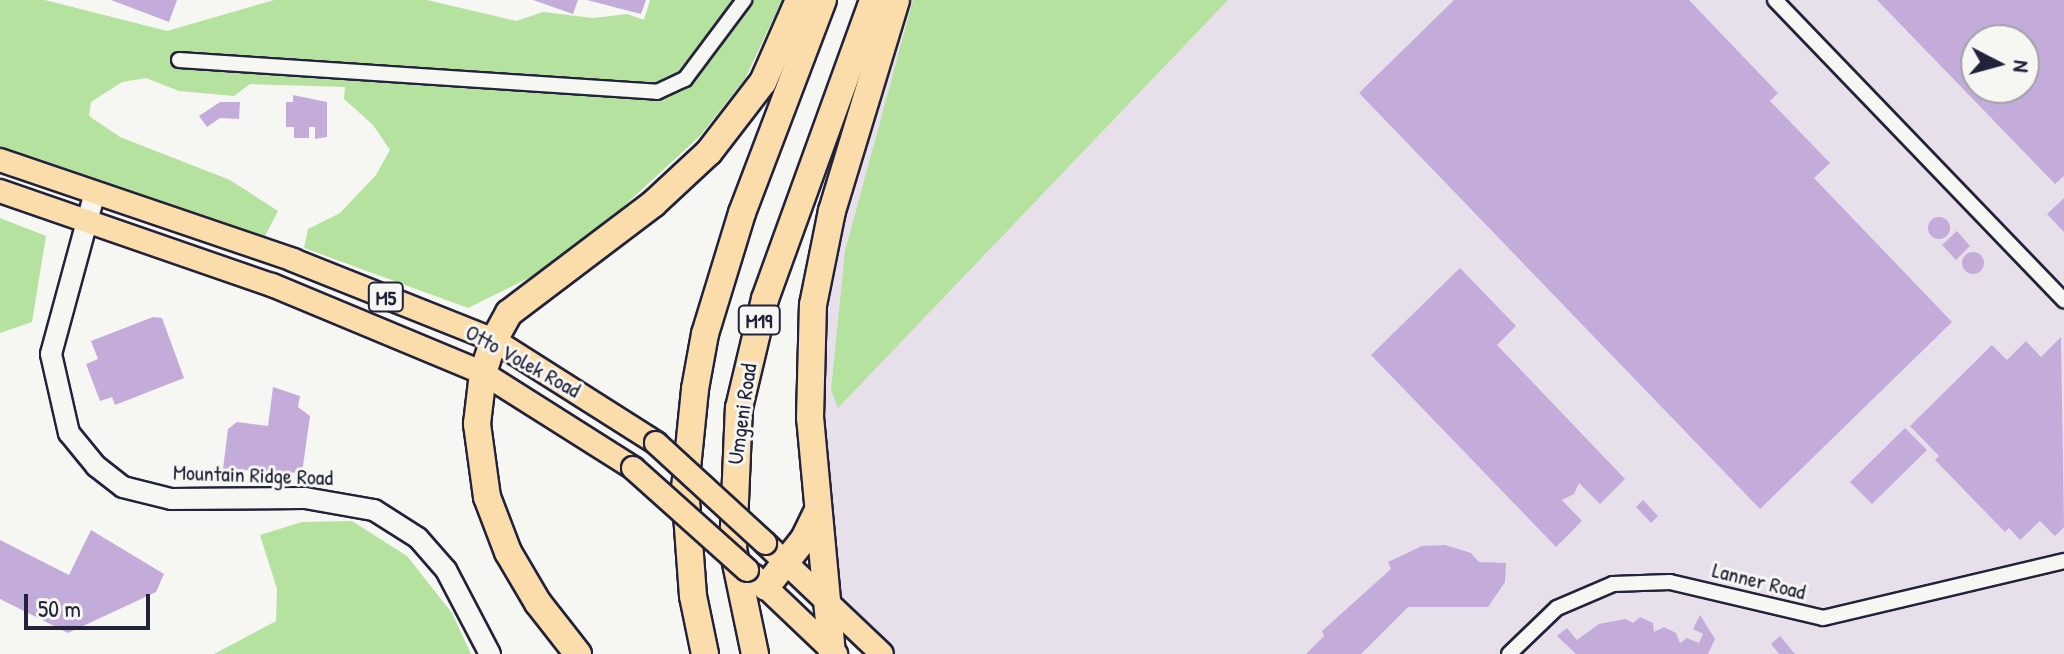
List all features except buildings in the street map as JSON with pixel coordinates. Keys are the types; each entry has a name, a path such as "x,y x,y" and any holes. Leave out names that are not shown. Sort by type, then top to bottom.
{"highway":[{"path":"578,654 538,603 508,552 487,497 478,461 483,373 494,340 509,313 653,204 709,152 763,82 799,0"},
{"name":"M19","path":"705,654 693,596 685,488 695,389 705,334 742,213 823,0"},
{"name":"Umgeni Road","path":"755,654 733,549 739,408 769,285 873,0"},
{"path":"833,653 818,510 809,380 817,282 832,211 896,0"},
{"path":"756,578 786,562 818,510"}],"main road":[{"name":"Otto Volek Road","path":"0,160 293,260 494,340 656,443 882,654"},
{"name":"Otto Volek Road","path":"0,191 272,285 483,373 633,468 756,578 833,653"}],"street":[{"path":"179,60 657,92 685,79 744,0"},
{"path":"1775,0 2064,300"},
{"name":"Mountain Ridge Road","path":"95,192 51,354 69,433 96,466 123,487 171,499 305,498 374,510 418,538 446,570 490,654"},
{"name":"Lanner Road","path":"1509,654 1557,608 1613,584 1670,582 1823,618 2064,561"}],"shaded area":[{"path":"899,0 2064,0 2064,654 885,654 830,601 815,305"}],"green space":[{"path":"0,0 45,0 167,31 274,0 427,0 516,21 543,12 593,18 627,14 644,20 650,0 782,0 745,79 700,136 600,228 529,278 468,308 304,248 308,229 340,213 376,175 390,150 373,125 344,99 345,87 250,84 234,96 179,91 146,78 122,82 91,102 89,116 120,137 230,180 278,211 264,238 0,147"},
{"path":"913,0 1228,0 838,408 831,390 845,251"},
{"path":"0,218 46,236 32,322 0,333"},
{"path":"352,521 407,556 452,613 471,654 214,654 276,621 277,589 260,535 302,522"}]}
